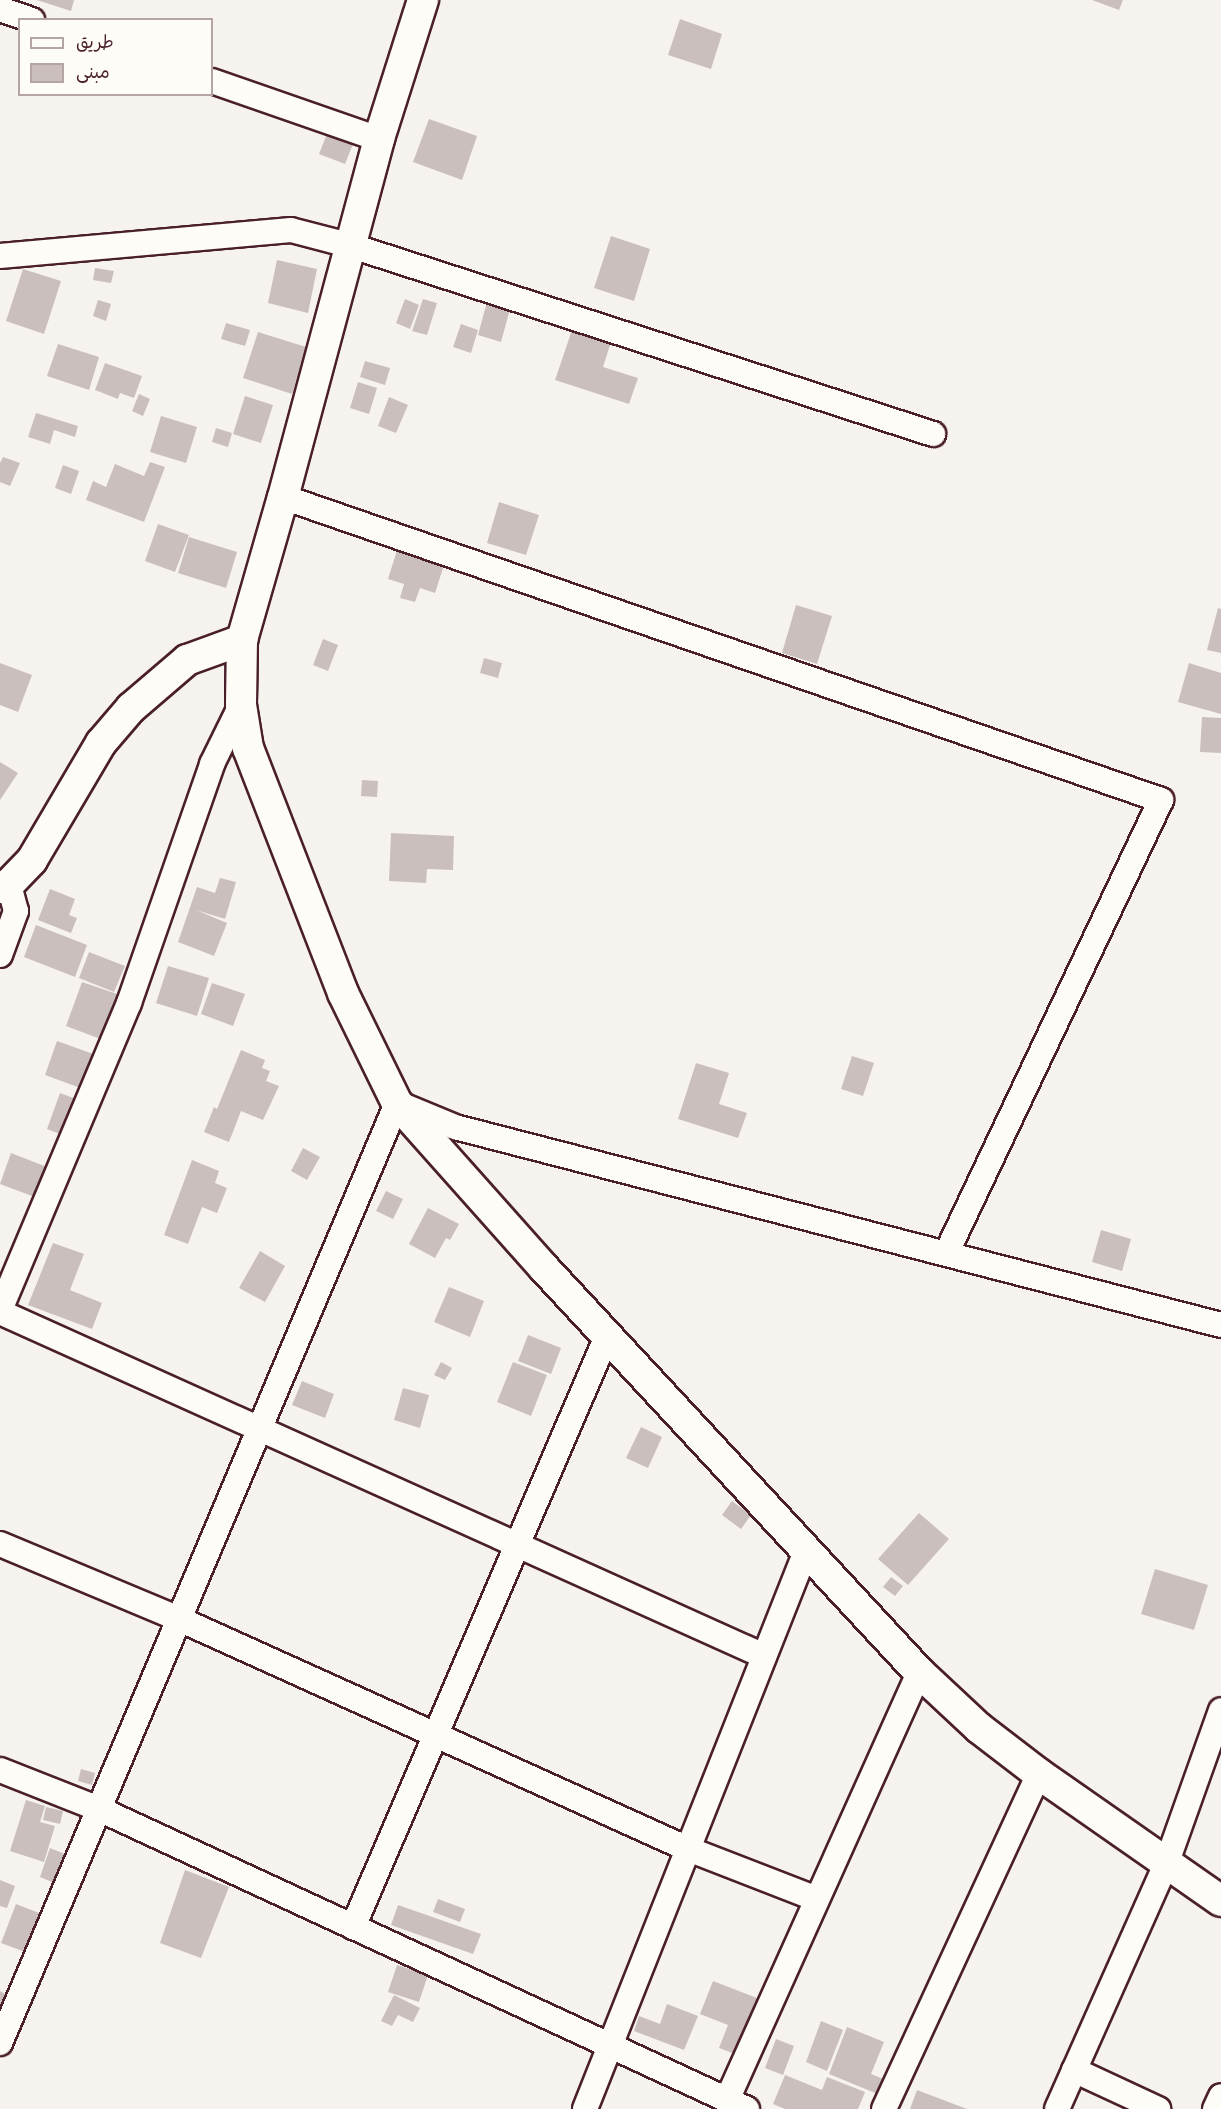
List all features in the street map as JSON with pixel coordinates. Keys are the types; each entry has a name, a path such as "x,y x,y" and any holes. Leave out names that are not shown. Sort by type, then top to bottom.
{"street":[{"path":"423,0 379,139 349,245 283,497 242,640 241,705 248,748 343,993 397,1103 607,1336 919,1672 979,1728 1039,1774 1221,1900"},
{"path":"0,9 26,18"},
{"path":"213,81 379,139"},
{"path":"0,256 291,230 349,245 933,434"},
{"path":"283,497 1161,800 946,1254"},
{"path":"0,955 16,911 4,886 32,860 101,743 131,708 187,660 242,640"},
{"path":"241,705 213,764 129,1004 0,1311 764,1656"},
{"path":"397,1103 455,1127 1221,1325"},
{"path":"0,2043 397,1103"},
{"path":"353,1927 607,1336"},
{"path":"0,1544 179,1619 688,1850 818,1899"},
{"path":"585,2109 806,1551"},
{"path":"0,1770 99,1809 737,2104 818,1899 919,1672"},
{"path":"1057,2109 1167,1862 1221,1710"},
{"path":"884,2109 1039,1774"},
{"path":"1074,2070 1158,2109"},
{"path":"1215,2109 1221,2096"}],"building":[{"path":"37,0 74,0 71,11"},
{"path":"1092,0 1123,0 1119,10"},
{"path":"680,19 722,34 711,69 668,55"},
{"path":"429,119 477,136 462,180 413,162"},
{"path":"327,134 353,144 345,164 319,154"},
{"path":"611,236 650,249 634,301 594,288"},
{"path":"277,260 317,269 308,313 268,303"},
{"path":"95,268 114,271 111,283 93,280"},
{"path":"23,269 61,281 44,334 6,321"},
{"path":"405,299 419,305 410,329 396,323"},
{"path":"423,299 437,303 427,335 412,331"},
{"path":"98,300 111,304 106,321 93,316"},
{"path":"487,302 510,309 501,342 478,335"},
{"path":"226,323 250,330 245,346 221,339"},
{"path":"461,324 478,330 471,353 453,347"},
{"path":"572,330 611,342 603,367 638,378 629,404 555,380"},
{"path":"258,332 306,347 292,394 243,378"},
{"path":"58,344 99,357 89,390 47,376"},
{"path":"365,361 390,368 385,385 360,377"},
{"path":"105,363 142,376 134,398 120,393 118,399 95,390"},
{"path":"358,382 377,388 369,414 350,408"},
{"path":"139,394 150,399 143,416 132,411"},
{"path":"245,396 273,405 261,443 233,434"},
{"path":"389,397 408,405 396,433 378,426"},
{"path":"36,413 78,426 75,437 54,430 50,444 28,437"},
{"path":"161,416 197,427 186,463 150,452"},
{"path":"216,428 232,433 228,447 212,442"},
{"path":"3,457 20,463 10,486 0,482 0,463"},
{"path":"150,462 165,467 144,522 86,500 93,481 106,487 115,464 144,476"},
{"path":"63,465 79,471 71,494 55,488"},
{"path":"499,502 539,515 526,555 487,543"},
{"path":"158,524 189,535 175,572 145,561"},
{"path":"189,537 237,552 226,588 178,573"},
{"path":"399,544 446,559 435,593 420,588 415,602 400,598 404,584 388,579"},
{"path":"796,605 832,616 817,664 782,653"},
{"path":"1218,608 1221,609 1221,653 1207,650"},
{"path":"323,639 338,645 328,671 313,665"},
{"path":"484,658 502,663 498,678 480,673"},
{"path":"0,663 32,675 18,712 0,705"},
{"path":"1189,663 1221,673 1221,714 1178,702"},
{"path":"1202,717 1221,718 1221,753 1200,752"},
{"path":"0,762 18,773 0,800"},
{"path":"362,780 378,781 377,797 361,796"},
{"path":"391,833 454,836 453,870 427,869 426,883 389,881"},
{"path":"220,878 236,882 225,919 196,910 227,923 214,956 178,942 197,887 215,893"},
{"path":"50,889 75,899 69,915 77,918 71,933 38,920"},
{"path":"36,925 87,945 75,977 24,957"},
{"path":"89,952 125,966 114,992 79,978"},
{"path":"168,966 209,978 197,1016 156,1003"},
{"path":"82,982 123,996 106,1041 66,1026"},
{"path":"212,983 245,994 233,1026 201,1014"},
{"path":"57,1041 99,1056 86,1090 45,1075"},
{"path":"241,1050 265,1060 262,1068 270,1071 266,1081 279,1086 263,1120 241,1111 229,1142 204,1132 214,1107 217,1109"},
{"path":"852,1056 874,1063 863,1096 841,1089"},
{"path":"696,1063 729,1073 719,1104 747,1113 738,1138 678,1119"},
{"path":"60,1093 79,1100 65,1136 47,1129"},
{"path":"303,1148 320,1157 307,1180 291,1171"},
{"path":"11,1153 52,1169 40,1199 0,1184"},
{"path":"192,1160 219,1171 215,1183 227,1188 217,1213 202,1207 188,1244 164,1235"},
{"path":"386,1191 403,1199 393,1219 376,1211"},
{"path":"428,1208 459,1224 450,1240 446,1238 435,1258 409,1244"},
{"path":"1101,1230 1131,1239 1122,1271 1092,1262"},
{"path":"53,1243 84,1254 70,1290 102,1303 92,1329 28,1305"},
{"path":"260,1251 285,1266 265,1302 239,1288"},
{"path":"449,1287 484,1301 470,1337 434,1322"},
{"path":"528,1335 561,1348 551,1374 518,1361"},
{"path":"441,1362 452,1368 445,1380 434,1375"},
{"path":"513,1362 547,1375 531,1416 497,1402"},
{"path":"302,1381 334,1394 325,1418 292,1405"},
{"path":"403,1388 429,1395 420,1428 394,1420"},
{"path":"641,1427 662,1437 648,1468 626,1458"},
{"path":"732,1501 751,1515 741,1529 722,1515"},
{"path":"919,1513 949,1539 908,1585 878,1559"},
{"path":"1155,1569 1208,1585 1194,1630 1141,1614"},
{"path":"891,1577 903,1586 895,1596 883,1587"},
{"path":"81,1769 95,1773 92,1785 78,1781"},
{"path":"26,1800 45,1806 40,1822 55,1826 44,1862 10,1851"},
{"path":"46,1807 63,1811 60,1824 43,1820"},
{"path":"50,1848 70,1856 59,1885 40,1877"},
{"path":"185,1870 229,1887 201,1958 160,1943"},
{"path":"0,1880 15,1886 7,1908 0,1906"},
{"path":"438,1899 465,1909 460,1922 433,1912"},
{"path":"16,1904 47,1916 33,1955 1,1943"},
{"path":"398,1905 481,1934 473,1954 391,1925"},
{"path":"397,1965 428,1975 419,2002 388,1992"},
{"path":"713,1981 757,1998 735,2054 719,2048 728,2025 700,2014"},
{"path":"0,1991 19,2002 0,2031"},
{"path":"394,1995 420,2008 413,2022 398,2015 392,2026 381,2021"},
{"path":"667,2004 698,2016 684,2050 634,2031 639,2016 660,2024"},
{"path":"821,2021 843,2030 827,2071 806,2062"},
{"path":"847,2027 884,2042 871,2074 886,2080 880,2095 829,2074"},
{"path":"776,2039 794,2046 783,2075 765,2068"},
{"path":"785,2075 822,2090 827,2077 865,2092 858,2109 785,2109 773,2104"},
{"path":"917,2090 967,2109 910,2109"}]}
